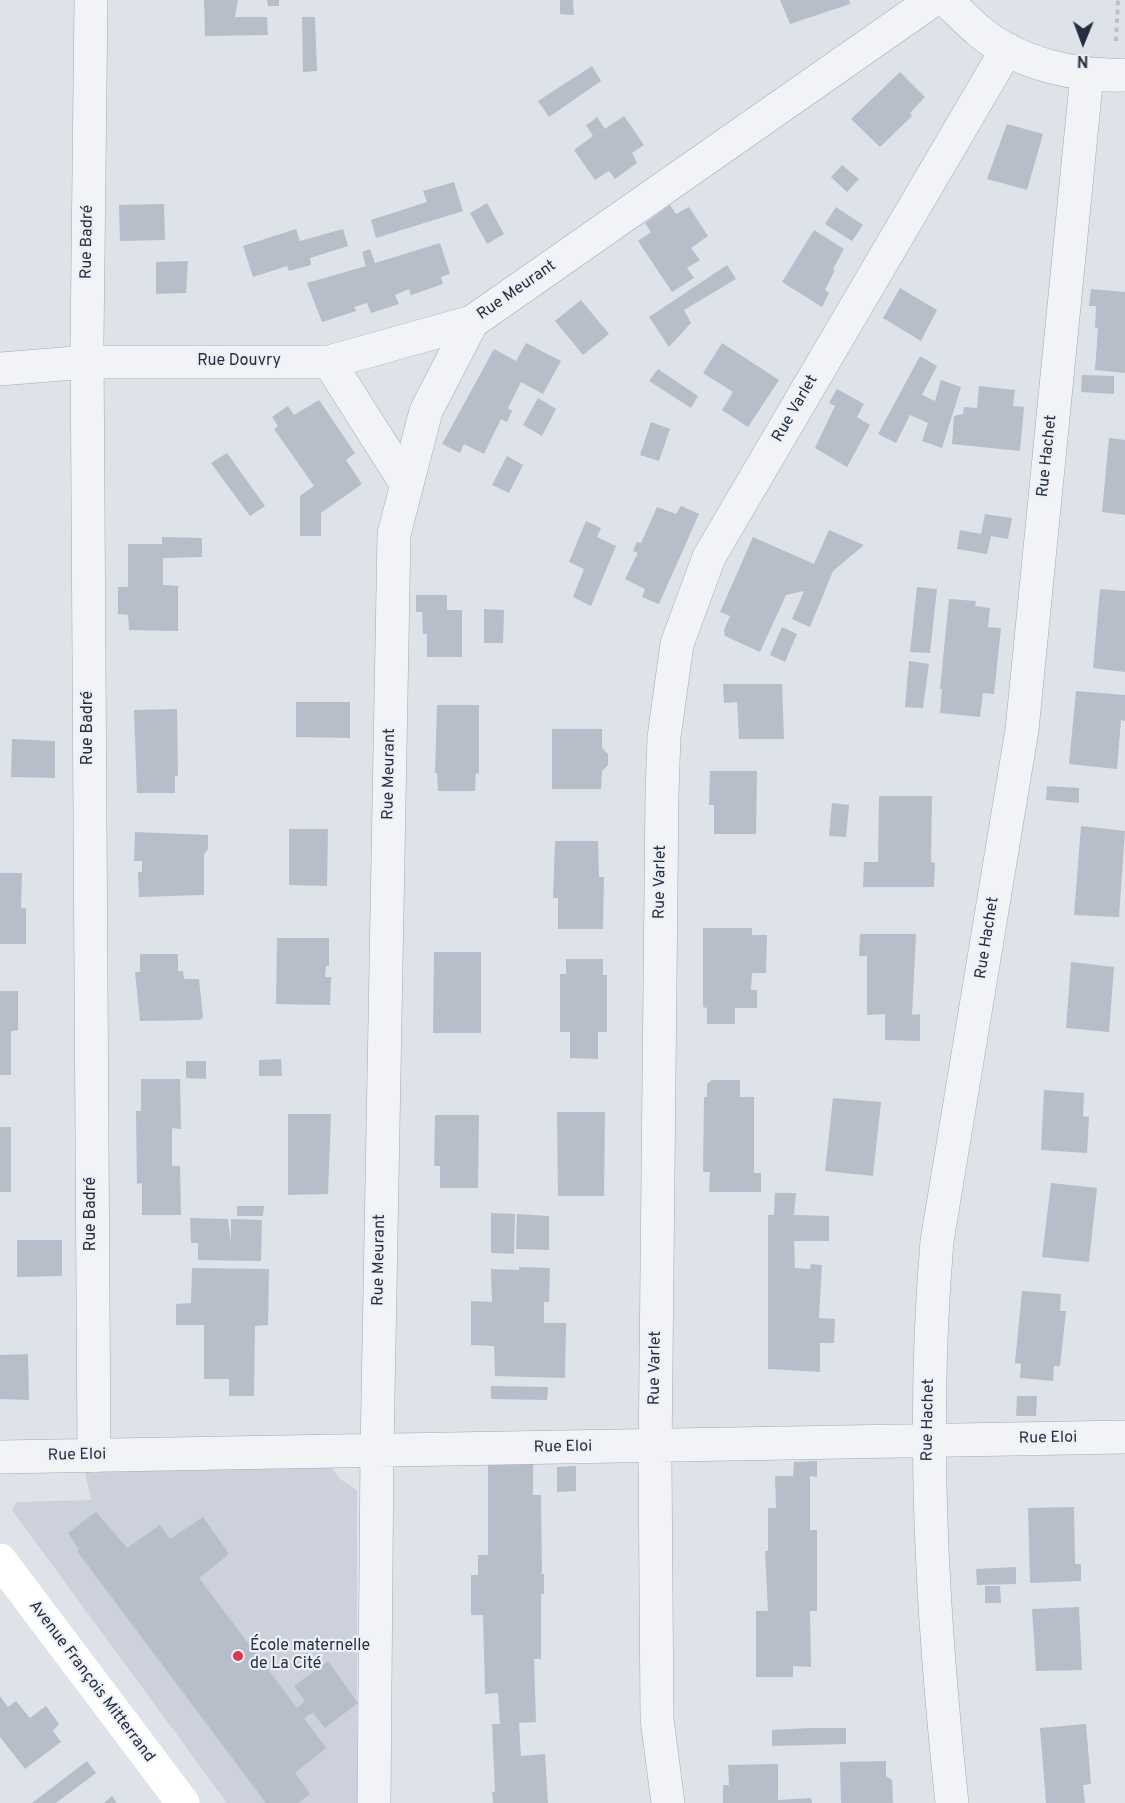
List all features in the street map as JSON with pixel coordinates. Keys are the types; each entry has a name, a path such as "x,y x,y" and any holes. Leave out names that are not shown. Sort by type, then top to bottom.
{"main road":[{"name":"Avenue François Mitterrand","path":"0,1560 183,1803"}],"street":[{"name":"Rue Badré","path":"91,0 87,362 94,1456"},
{"name":"Rue Meurant","path":"374,1803 377,1451 394,534 426,411 472,322 933,0"},
{"path":"946,0 982,33 1007,49 1048,66 1087,74 1125,75"},
{"name":"Rue Varlet","path":"668,1803 657,1719 655,1446 662,793 664,737 677,644 709,557 1007,49"},
{"name":"Rue Hachet","path":"952,1803 940,1694 928,1441 937,1240 1022,729 1087,74"},
{"name":"Rue Douvry","path":"0,369 87,362 329,362 472,322"},
{"path":"329,362 407,485"},
{"name":"Rue Eloi","path":"0,1457 1125,1437"}],"shaded area":[{"name":"École maternelle de La Cité","path":"330,1465 340,1479 357,1490 357,1803 227,1803 12,1510 17,1502 91,1500 84,1467"}],"building":[{"path":"204,0 238,0 235,17 267,17 268,35 205,36"},
{"path":"267,0 279,0 279,6 268,6"},
{"path":"560,0 573,0 574,15 560,14"},
{"path":"780,0 849,0 850,4 790,24"},
{"path":"302,17 315,17 317,71 303,72"},
{"path":"592,66 601,81 549,117 538,101"},
{"path":"900,72 925,97 910,113 912,116 880,147 851,119"},
{"path":"624,116 644,145 632,153 637,163 615,179 609,171 595,180 574,150 593,136 586,125 597,117 605,129"},
{"path":"1007,124 1043,134 1027,190 987,179"},
{"path":"842,165 859,179 847,192 831,177"},
{"path":"454,182 463,211 376,238 371,220 427,202 423,191"},
{"path":"487,203 504,234 487,244 470,213"},
{"path":"164,204 165,240 120,241 119,205"},
{"path":"670,205 676,214 689,207 708,236 691,248 700,260 687,268 694,278 672,292 638,241 651,232 645,223"},
{"path":"836,207 863,225 852,241 825,224"},
{"path":"296,229 300,241 343,229 348,246 310,258 311,265 289,271 287,266 253,277 243,246"},
{"path":"814,230 844,249 825,290 829,293 822,307 782,282"},
{"path":"440,243 450,274 441,277 443,284 411,295 409,289 395,295 399,304 371,313 367,303 354,307 356,311 322,322 307,283 366,266 362,252 370,249 375,263"},
{"path":"188,261 186,293 156,294 156,262"},
{"path":"727,265 736,279 684,310 691,323 669,347 649,317"},
{"path":"900,288 937,310 921,341 883,318"},
{"path":"1091,289 1125,292 1125,373 1095,370 1098,328 1095,328 1096,306 1089,306"},
{"path":"581,300 609,334 583,355 555,321"},
{"path":"526,343 561,361 543,394 521,382 508,408 512,411 507,422 501,419 484,454 464,444 460,453 442,444 494,349 516,361"},
{"path":"722,343 779,380 748,427 722,410 733,392 703,373"},
{"path":"920,356 937,366 922,395 935,401 941,380 961,387 942,448 922,441 928,423 910,415 896,443 878,434"},
{"path":"658,369 698,396 691,408 649,381"},
{"path":"1082,375 1114,376 1114,394 1081,392"},
{"path":"979,386 1015,390 1013,406 1024,407 1020,451 952,444 954,416 963,414 964,407 977,408"},
{"path":"837,389 864,404 857,417 870,425 847,467 815,448 835,406 829,403"},
{"path":"538,398 556,409 542,436 523,425"},
{"path":"319,400 355,453 346,460 362,484 321,513 321,536 300,536 300,496 314,486 274,429 278,426 272,417 288,406 294,415"},
{"path":"651,422 670,429 659,461 640,455"},
{"path":"1109,438 1125,440 1125,515 1102,512"},
{"path":"227,453 265,506 250,516 211,463"},
{"path":"507,456 523,465 509,493 492,485"},
{"path":"681,506 699,514 659,604 642,597 645,589 625,579 638,553 633,551 637,542 641,543 657,507 676,514"},
{"path":"985,514 1012,518 1008,539 991,536 987,554 957,549 960,530 981,534"},
{"path":"586,521 601,528 597,537 616,546 591,606 573,597 584,569 569,562"},
{"path":"829,530 864,545 833,571 810,627 792,619 804,591 786,595 760,652 725,636 724,630 730,616 720,612 753,537 814,564"},
{"path":"162,537 202,538 202,557 163,558 163,585 178,586 178,631 129,630 128,615 118,614 118,587 128,587 128,544 162,544"},
{"path":"917,587 937,589 930,653 910,652"},
{"path":"1100,589 1125,591 1125,672 1093,668"},
{"path":"416,595 447,595 447,610 462,610 462,657 427,657 427,634 423,634 422,612 416,612"},
{"path":"949,599 976,601 975,606 990,608 988,627 1001,628 994,694 983,693 980,717 940,713 942,689 940,689"},
{"path":"484,609 504,610 503,643 484,643"},
{"path":"782,627 797,634 785,662 770,655"},
{"path":"909,661 929,664 923,708 905,707"},
{"path":"723,684 782,684 784,739 739,739 737,702 724,703"},
{"path":"1076,691 1125,695 1125,721 1121,720 1117,769 1069,764"},
{"path":"296,702 350,702 350,738 296,737"},
{"path":"437,705 479,705 479,774 476,773 475,791 438,791 437,773 435,773"},
{"path":"177,709 178,776 175,776 175,793 137,793 134,710"},
{"path":"552,729 602,729 602,748 608,754 608,765 602,771 601,789 552,789"},
{"path":"12,739 55,741 55,778 11,777"},
{"path":"710,771 757,771 756,834 714,834 714,805 709,805"},
{"path":"1047,786 1079,788 1079,803 1046,800"},
{"path":"879,796 932,796 931,862 935,863 934,887 863,887 864,862 878,862"},
{"path":"832,803 849,805 846,837 829,836"},
{"path":"1081,826 1125,831 1119,917 1074,915"},
{"path":"289,829 328,829 327,886 289,885"},
{"path":"135,832 208,835 208,849 204,854 204,895 139,897 138,872 142,872 142,861 134,861"},
{"path":"555,841 598,841 599,877 604,877 603,929 558,929 558,898 553,898"},
{"path":"0,873 22,873 21,908 26,908 26,944 0,944"},
{"path":"703,928 752,928 752,935 767,935 766,973 752,973 751,990 757,990 757,1008 735,1008 735,1024 707,1024 707,1008 703,1007"},
{"path":"860,934 916,934 912,1015 920,1014 920,1041 885,1040 885,1014 867,1015 867,956 859,956"},
{"path":"277,938 329,938 329,966 326,966 325,977 331,977 330,1005 276,1004"},
{"path":"434,952 481,952 481,1033 433,1033"},
{"path":"140,954 178,954 178,971 183,971 184,979 199,979 203,1018 199,1020 140,1021 135,972 140,972"},
{"path":"566,959 603,959 603,975 607,975 607,1032 598,1032 598,1059 570,1058 570,1032 560,1032 560,974 566,974"},
{"path":"1071,962 1114,967 1109,1032 1066,1028"},
{"path":"0,991 18,991 18,1030 11,1031 11,1075 0,1075"},
{"path":"281,1059 282,1076 259,1076 259,1060"},
{"path":"186,1061 206,1061 206,1079 186,1078"},
{"path":"141,1079 180,1079 181,1129 172,1128 172,1166 180,1166 181,1215 142,1215 142,1183 137,1184 136,1111 141,1111"},
{"path":"712,1080 740,1080 740,1097 754,1097 754,1173 761,1173 761,1192 709,1192 710,1172 703,1172 704,1097 707,1097 707,1084"},
{"path":"1044,1090 1084,1093 1083,1116 1089,1117 1087,1153 1041,1150"},
{"path":"833,1098 881,1102 873,1176 825,1171"},
{"path":"557,1112 605,1112 604,1196 558,1196"},
{"path":"288,1114 331,1114 328,1194 288,1195"},
{"path":"435,1115 479,1115 478,1188 440,1188 440,1166 434,1166"},
{"path":"0,1127 11,1127 11,1192 0,1192"},
{"path":"1051,1183 1097,1188 1089,1262 1042,1257"},
{"path":"775,1193 796,1193 794,1215 829,1216 829,1241 794,1241 795,1268 810,1269 811,1264 822,1265 819,1318 835,1319 834,1343 820,1343 820,1372 768,1369 768,1215 774,1215"},
{"path":"237,1206 264,1206 263,1216 237,1216"},
{"path":"491,1213 515,1214 514,1254 491,1253"},
{"path":"517,1214 549,1216 549,1250 516,1249"},
{"path":"190,1218 228,1219 231,1242 231,1219 262,1220 261,1261 198,1260 198,1243 191,1243"},
{"path":"17,1240 62,1240 62,1276 17,1277"},
{"path":"519,1267 550,1268 549,1302 544,1302 544,1323 566,1323 565,1378 495,1376 494,1346 471,1345 471,1301 492,1302 491,1269 519,1270"},
{"path":"192,1268 269,1269 268,1325 255,1326 254,1396 229,1396 229,1379 204,1379 204,1325 176,1325 176,1304 191,1303"},
{"path":"1022,1291 1061,1294 1060,1311 1066,1311 1060,1366 1054,1366 1053,1381 1020,1378 1021,1364 1015,1363"},
{"path":"28,1354 29,1400 0,1399 0,1355"},
{"path":"491,1386 548,1387 547,1400 491,1399"},
{"path":"1017,1396 1037,1396 1036,1416 1016,1416"},
{"path":"817,1461 817,1477 810,1476 810,1530 817,1530 817,1611 810,1611 811,1667 793,1666 793,1677 756,1677 756,1611 768,1611 765,1551 768,1551 768,1508 776,1508 775,1476 793,1476 794,1462"},
{"path":"488,1462 533,1462 533,1495 541,1495 544,1594 541,1594 541,1659 534,1659 536,1722 519,1723 521,1756 545,1754 548,1803 493,1803 492,1792 495,1792 492,1724 500,1724 498,1693 485,1694 483,1615 471,1615 471,1575 478,1575 478,1555 488,1555"},
{"path":"576,1466 576,1491 557,1492 557,1467"},
{"path":"1074,1507 1075,1564 1081,1564 1081,1581 1030,1583 1028,1508"},
{"path":"96,1512 127,1548 160,1525 170,1539 203,1517 229,1554 199,1578 297,1708 305,1701 294,1686 328,1661 358,1703 325,1728 313,1713 304,1718 326,1748 295,1773 310,1794 298,1803 266,1803 77,1551 79,1549 68,1533"},
{"path":"1016,1567 1016,1584 977,1585 976,1569"},
{"path":"985,1586 1000,1586 1001,1603 985,1603"},
{"path":"1079,1607 1082,1670 1036,1671 1032,1609"},
{"path":"0,1696 8,1707 16,1701 30,1718 46,1706 59,1724 53,1731 61,1742 25,1769 0,1737"},
{"path":"1086,1724 1091,1784 1083,1785 1085,1803 1046,1803 1040,1728"},
{"path":"846,1728 846,1744 772,1746 772,1730"},
{"path":"87,1761 96,1773 56,1803 32,1803"},
{"path":"886,1761 886,1776 892,1780 893,1803 841,1803 840,1762"},
{"path":"778,1764 778,1800 811,1798 812,1803 723,1803 723,1785 729,1785 728,1765"},
{"path":"112,1796 117,1803 104,1803"}],"place":[{"name":"École maternelle de La Cité","path":"238,1656"}]}
